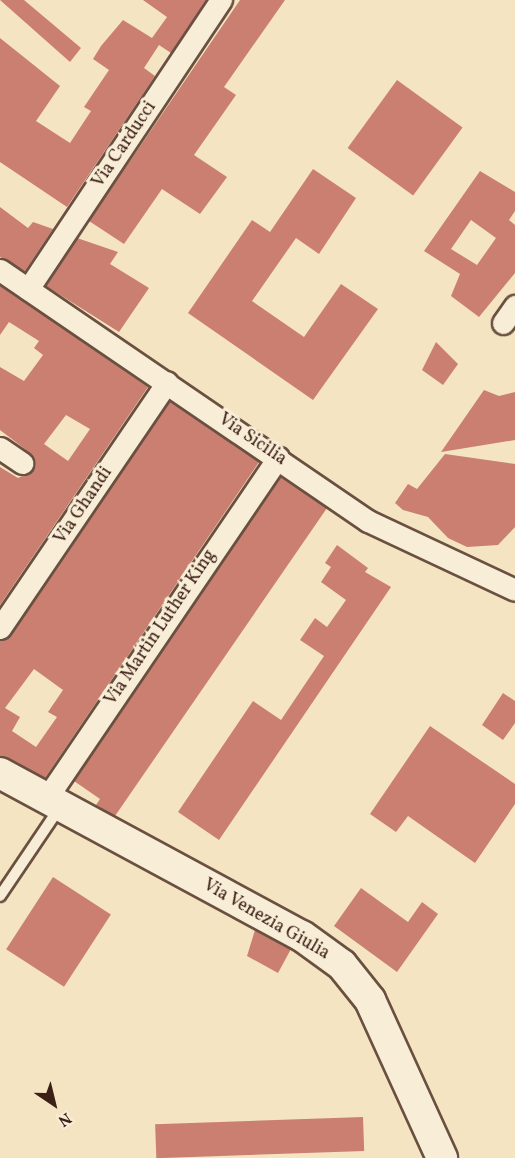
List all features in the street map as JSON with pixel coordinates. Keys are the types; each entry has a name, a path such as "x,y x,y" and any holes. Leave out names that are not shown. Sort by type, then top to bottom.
{"street":[{"name":"Via Carducci","path":"28,289 221,0"},
{"name":"Via Sicilia","path":"0,270 278,457 368,521 515,590"},
{"name":"Via Ghandi","path":"0,628 167,382"},
{"path":"0,448 22,463"},
{"name":"Via Martin Luther King","path":"53,803 278,457"},
{"name":"Via Venezia Giulia","path":"0,773 302,936 342,965 370,1000 442,1158"}],"lane":[{"path":"0,896 53,803"}],"building":[{"path":"0,0 24,0 81,48 70,62"},
{"path":"143,0 206,0 171,53 159,45 144,68 155,76 67,207 0,162 0,38 60,86 36,121 70,143 91,111 84,107 109,70 93,59 101,46 123,20 152,38 167,17"},
{"path":"240,0 285,0 224,87 236,95 194,155 227,177 200,214 162,189 124,244 89,221"},
{"path":"397,80 463,128 413,196 348,148"},
{"path":"313,169 356,198 319,254 296,238 252,301 304,337 341,284 378,309 313,400 188,313 252,220 270,232"},
{"path":"480,171 515,192 515,211 509,220 515,225 515,273 479,317 451,296 460,274 424,251","holes":["471,220 496,238 477,265 451,249"]},
{"path":"0,207 28,228 33,222 53,229 25,271 0,257"},
{"path":"77,238 118,252 110,264 149,288 119,332 46,286"},
{"path":"0,285 148,387 0,605 0,467 18,478 32,471 35,463 34,456 0,430 0,367 24,381 43,355 34,348 39,341 9,322 0,335","holes":["66,415 90,429 68,461 44,444"]},
{"path":"436,342 458,364 443,385 422,370"},
{"path":"484,390 499,396 515,392 515,440 441,452"},
{"path":"169,401 259,462 45,778 0,756 0,641 11,635","holes":["34,669 63,690 48,712 57,717 36,747 12,731 20,717 5,708"]},
{"path":"445,454 515,464 515,527 498,545 467,547 448,538 428,517 403,510 395,503 408,484 417,489"},
{"path":"280,477 327,508 115,816 96,805 100,799 74,781"},
{"path":"337,545 368,568 365,572 391,587 219,840 178,812 253,701 281,720 324,656 300,640 315,618 327,627 346,600 321,582 331,567 325,563"},
{"path":"503,693 515,701 515,723 503,740 482,725"},
{"path":"430,726 515,784 515,804 475,863 408,816 396,832 370,814"},
{"path":"53,877 111,915 64,987 6,949"},
{"path":"361,888 408,922 422,902 438,914 397,972 334,926"},
{"path":"255,930 291,949 278,973 247,956"},
{"path":"363,1117 364,1151 156,1158 155,1124"}]}
